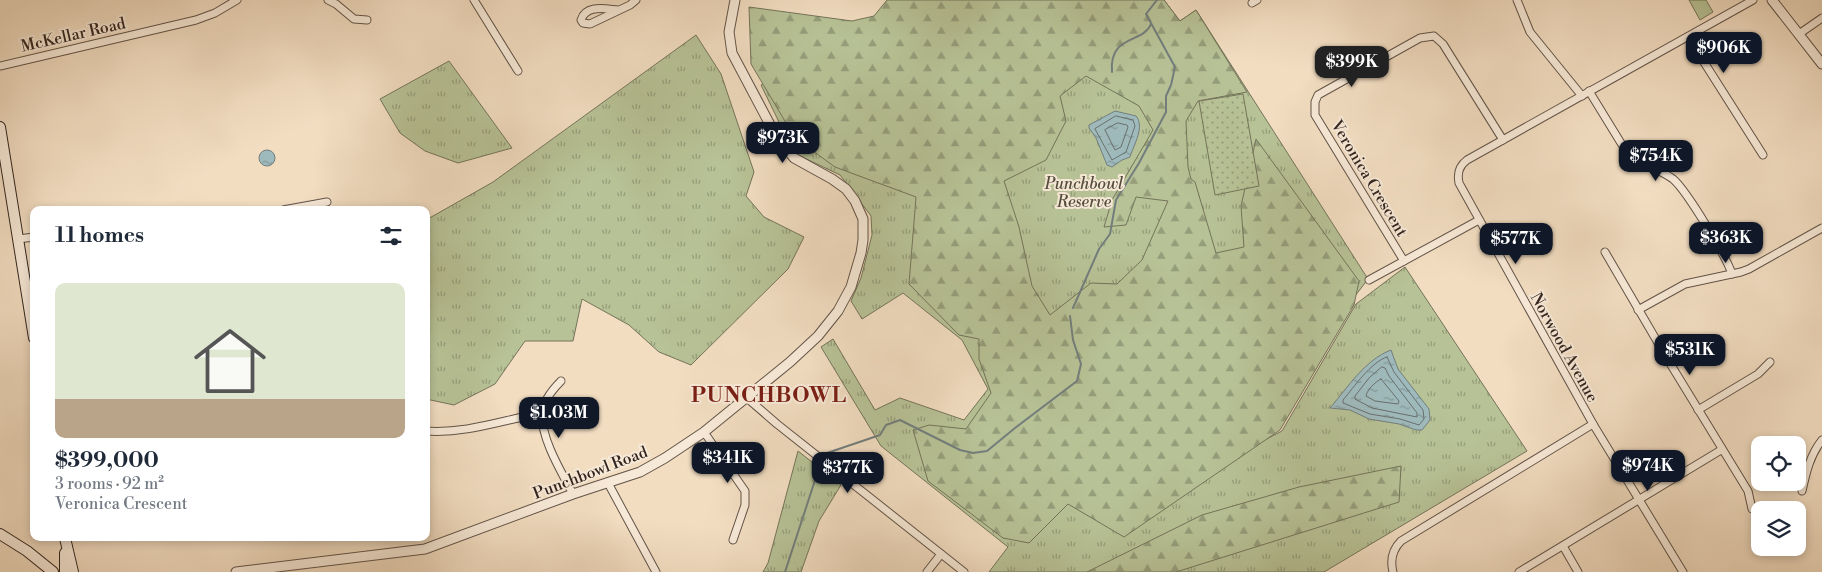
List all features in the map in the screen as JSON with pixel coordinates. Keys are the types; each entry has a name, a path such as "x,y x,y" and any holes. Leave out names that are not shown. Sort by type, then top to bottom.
{"main road":[{"path":"0,127 30,313"},
{"path":"0,534 27,551 53,572"},
{"path":"65,541 65,572"},
{"path":"66,541 73,572"},
{"path":"27,551 43,572"},
{"path":"37,559 54,565 60,563 65,556"}],"street":[{"name":"McKellar Road","path":"0,66 196,20 215,13 237,0"},
{"path":"328,0 336,4 353,22 367,20"},
{"path":"474,0 518,71"},
{"path":"618,10 636,0"},
{"name":"Punchbowl Road","path":"236,572 425,549 573,494 628,476 654,465 704,432 747,398 818,336 838,311 856,272 864,232 863,219 858,207 846,189 794,158 776,136 732,53 729,32 736,0"},
{"path":"1517,0 1530,32 1582,96"},
{"name":"Norwood Avenue","path":"1393,572 1393,553 1401,541 1593,424 1459,183 1459,170 1462,164 1753,0"},
{"path":"1772,0 1822,64"},
{"path":"1799,34 1822,18"},
{"name":"Veronica Crescent","path":"1404,261 1315,115 1315,102 1318,95 1420,38 1434,36 1443,44 1503,140"},
{"path":"1688,37 1763,156"},
{"path":"1589,91 1624,148 1631,156 1638,162 1665,174 1677,183 1729,265 1732,274"},
{"path":"305,206 327,202"},
{"path":"1369,280 1374,279 1479,220"},
{"path":"1638,310 1684,284 1749,269 1822,228"},
{"path":"18,239 30,238"},
{"path":"1605,252 1721,450 1748,491 1751,504"},
{"path":"1698,410 1758,374 1770,362"},
{"path":"561,381 552,390 542,414 546,437 552,455 573,494"},
{"path":"747,398 777,424 964,572"},
{"path":"430,431 479,428 542,414"},
{"path":"1593,424 1683,572"},
{"path":"704,432 745,491 745,505 733,540"},
{"path":"1806,474 1813,453 1822,440"},
{"path":"1519,572 1721,450"},
{"path":"608,483 656,572"},
{"path":"1563,546 1578,572"},
{"path":"928,572 941,554"}],"green space":[{"name":"Punchbowl Reserve","path":"887,0 1164,0 1180,21 1196,10 1247,92 1198,101 1186,121 1188,167 1191,179 1195,182 1216,253 1244,247 1241,206 1256,139 1359,281 1354,305 1280,430 1124,537 1068,504 1029,543 1003,538 928,481 913,430 929,425 966,429 991,393 979,359 979,339 959,335 909,284 916,197 835,167 795,138 751,64 749,7 852,21 874,16","holes":["1086,76 1139,106 1153,130 1112,200 1104,227 1126,225 1136,197 1168,201 1142,260 1117,284 1091,283 1050,315 1032,286 1019,227 1004,181 1046,160 1066,121 1060,96"]},
{"name":"Punchbowl Reserve","path":"890,0 1164,0 1180,21 1196,10 1368,279 1269,409 1118,516 1282,431 1356,304 1405,267 1527,451 1324,572 989,572 1008,547 881,446 821,347 833,339 875,410 900,398 964,420 988,389 962,340 903,293 862,319 851,301 861,278 872,235 871,216 840,175 794,153 761,85 845,27 865,26"},
{"path":"1689,0 1706,0 1713,12 1700,20"},
{"path":"696,35 721,74 754,172 746,196 764,217 804,237 788,269 691,365 659,352 629,325 582,299 573,341 525,341 495,384 454,405 430,400 430,218 493,182"},
{"path":"449,61 512,148 458,163 425,151 400,133 380,99"},
{"path":"1243,94 1259,186 1215,195 1199,101"},
{"path":"798,451 841,485 819,521 801,572 763,572 768,563"},
{"path":"1401,466 1399,502 1176,572 1087,572 1202,515 1299,487"}],"water":[{"path":"1115,111 1136,116 1139,130 1130,157 1112,167 1107,165 1089,125"},
{"path":"267,150 273,152 275,158 273,164 267,166 261,164 259,158 261,152"},
{"path":"1391,350 1398,369 1429,409 1430,420 1422,430 1369,419 1350,410 1330,408 1365,367"}],"waterway":[{"path":"1073,308 1099,249 1110,234 1116,200 1139,163 1166,112 1166,96 1171,85 1175,67 1146,14 1157,0"},
{"path":"1112,72 1112,60 1116,51 1127,41 1141,35 1151,24"},
{"path":"827,453 880,435 886,425 900,420 960,450 973,453 987,451 1077,381 1081,364 1073,340 1070,316"},
{"path":"785,572 819,468"}],"district":[{"name":"PUNCHBOWL","path":"769,395"}]}
